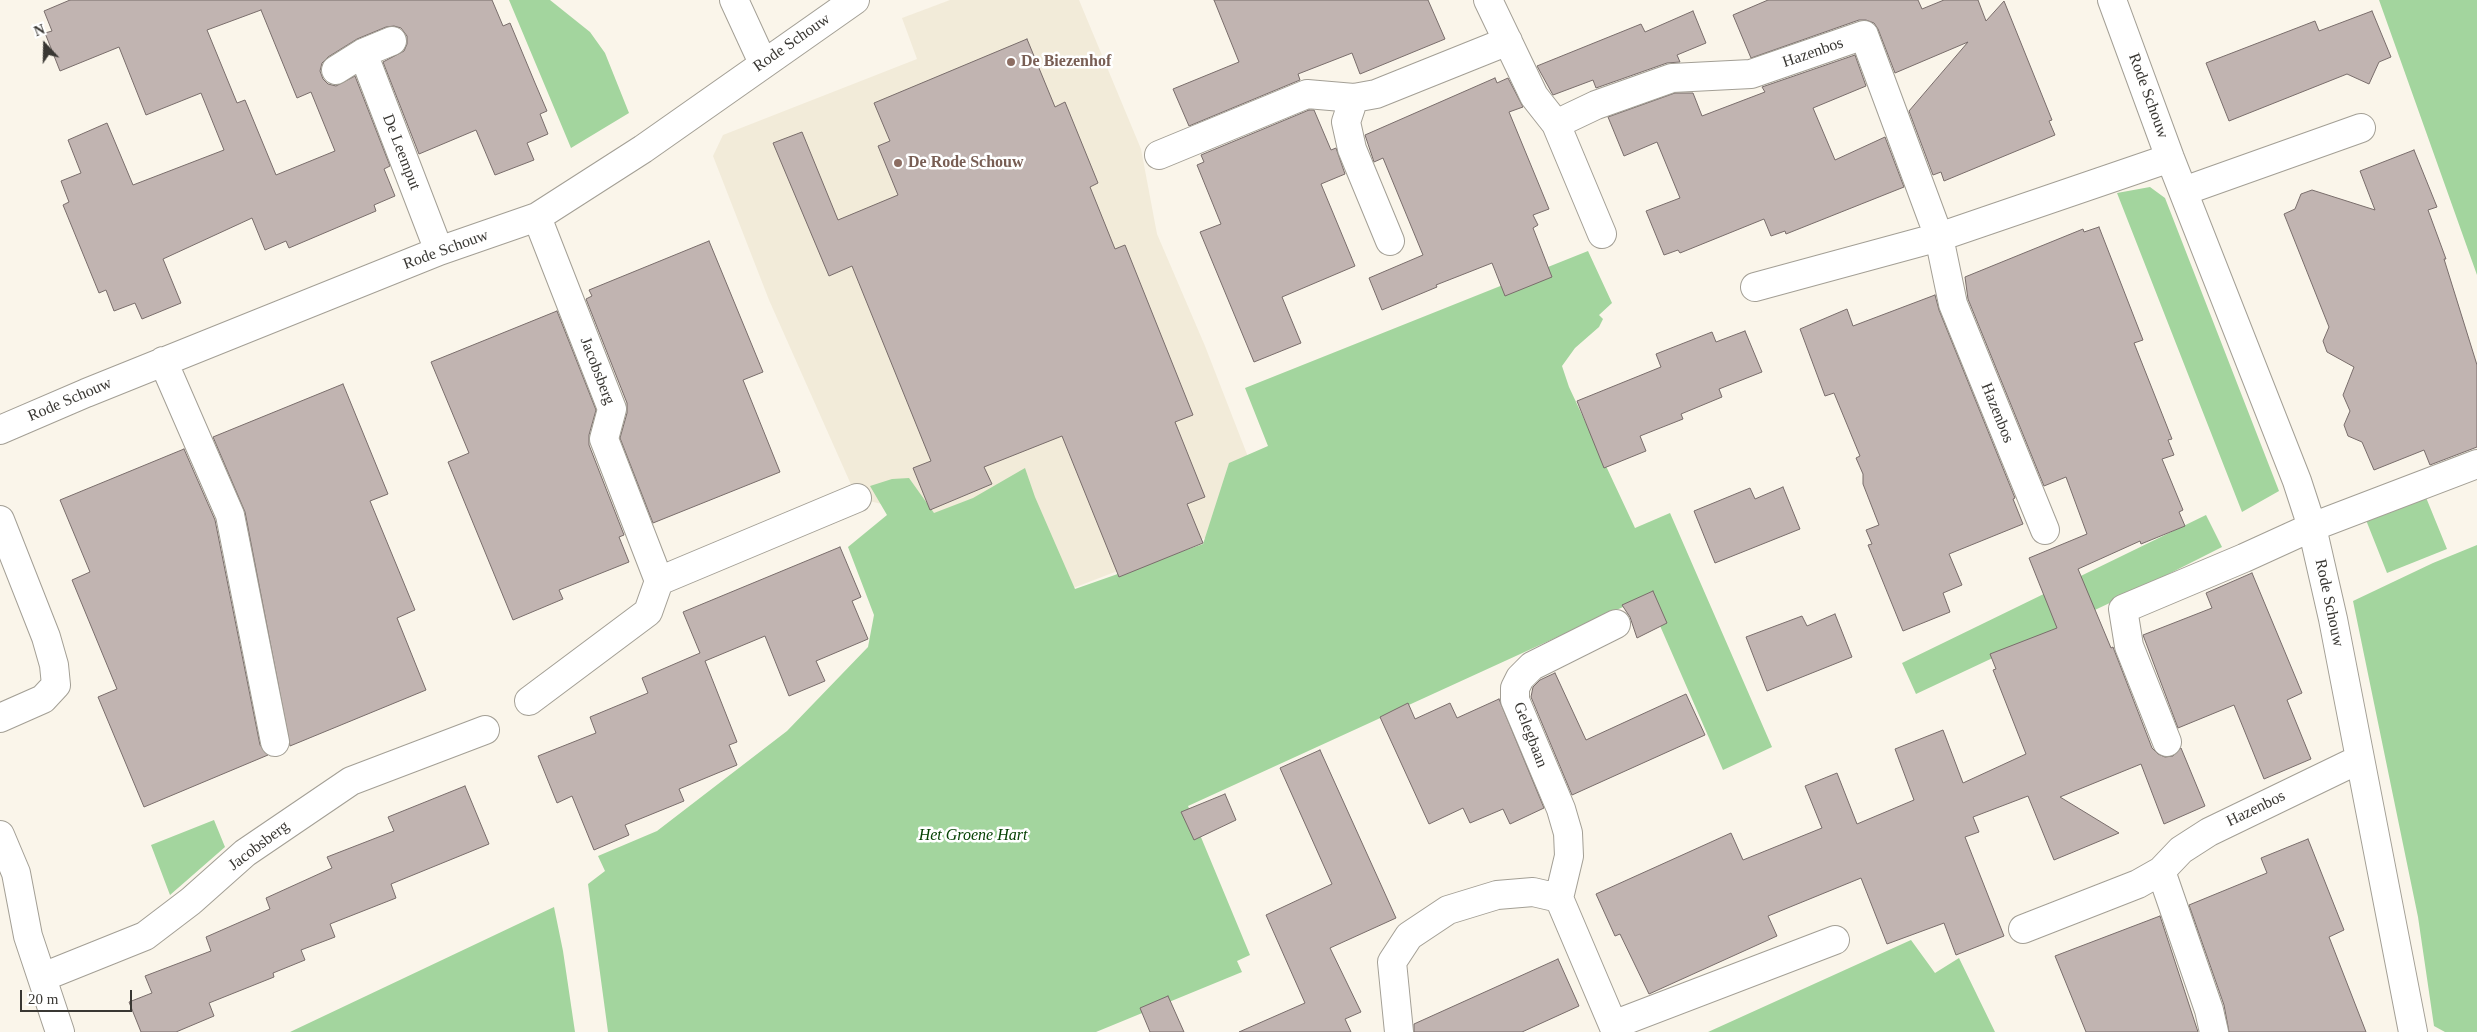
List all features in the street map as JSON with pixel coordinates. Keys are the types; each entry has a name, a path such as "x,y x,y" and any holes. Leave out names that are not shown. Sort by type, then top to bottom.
{"street":[{"path":"734,0 763,63"},
{"name":"Rode Schouw","path":"0,430 163,361 439,251 537,217 643,149 855,0"},
{"path":"1488,0 1534,96 1556,124 1602,234"},
{"name":"Rode Schouw","path":"2112,0 2170,158 2298,481 2312,527 2333,618 2413,1032"},
{"name":"Hazenbos","path":"1556,124 1596,105 1672,78 1751,74 1864,35 1939,236 1953,304 2045,530"},
{"path":"336,70 363,52 392,41"},
{"path":"1159,155 1307,94 1354,98 1376,94 1508,42"},
{"name":"De Leemput","path":"363,52 439,251"},
{"path":"1354,98 1346,122 1352,149 1390,241"},
{"path":"2184,191 2362,128"},
{"path":"1755,287 1939,236 2170,158"},
{"name":"Jacobsberg","path":"537,217 612,409 604,439 659,581"},
{"path":"163,361 230,515 275,742"},
{"path":"2167,742 2129,646 2123,609 2312,527 2477,464"},
{"path":"529,701 648,612 659,581 857,498"},
{"path":"0,520 46,637 54,665 56,685 43,699 0,718"},
{"name":"Gelegbaan","path":"1559,898 1569,856 1568,833 1515,700 1515,688 1520,678 1532,666 1616,624"},
{"name":"Jacobsberg","path":"42,977 145,936 191,901 245,853 351,781 485,730"},
{"name":"Hazenbos","path":"2024,930 2138,884 2161,871 2180,850 2209,832 2360,759"},
{"path":"0,835 16,873 28,936 60,1032"},
{"path":"2161,871 2209,1010 2214,1032"},
{"path":"1399,1032 1392,962 1409,936 1448,910 1497,895 1533,892 1559,898 1614,1028 1835,940"}],"shaded area":[{"path":"950,0 1079,0 1141,149 1157,234 1205,346 1271,516 1193,542 1029,605 898,508 857,498 769,300 713,156 723,135 917,59 902,18"}],"green space":[{"path":"509,0 550,0 590,32 605,53 629,113 571,148"},
{"path":"2379,0 2477,0 2477,275"},
{"path":"2150,187 2165,198 2279,491 2242,512 2117,193"},
{"name":"Het Groene Hart","path":"1588,251 1612,303 1599,315 1603,319 1599,327 1575,348 1562,366 1569,387 1635,528 1670,513 1772,747 1723,770 1647,596 1188,806 1250,955 1237,961 1242,972 1096,1032 608,1032 588,884 605,871 598,856 657,831 787,731 868,647 874,615 848,547 887,515 870,486 892,479 909,478 934,513 973,498 1025,468 1035,497 1075,589 1203,544 1229,463 1268,446 1245,388"},
{"path":"2425,495 2447,549 2387,573 2366,520"},
{"path":"2206,515 2222,547 2131,593 1916,694 1902,663"},
{"path":"2477,545 2477,1032 2445,1032 2434,1026 2418,917 2353,601 2433,563"},
{"path":"214,820 225,847 170,895 151,845"},
{"path":"554,907 563,951 575,1032 290,1032"},
{"path":"1911,940 1935,973 1959,958 1995,1032 1708,1032"}],"building":[{"path":"70,0 492,0 503,26 510,23 547,111 540,114 548,134 527,143 534,160 495,175 476,130 419,154 383,62 404,51 407,44 407,36 401,28 394,26 386,27 357,39 328,57 322,63 320,71 323,79 328,84 336,86 355,76 390,166 384,169 395,196 374,205 376,211 289,248 286,241 265,250 252,218 163,259 181,303 142,319 135,303 114,311 106,290 99,293 63,205 69,202 61,181 81,173 68,140 107,123 133,185 224,150 201,93 146,115 119,47 60,71 45,33 52,31 44,11","holes":["261,10 297,98 311,92 335,151 276,175 245,100 237,103 207,30"]},
{"path":"1214,0 1428,0 1445,39 1360,74 1352,53 1298,74 1300,80 1189,126 1173,89 1239,62"},
{"path":"1768,0 1918,0 1922,9 1944,0 1978,0 1986,21 2004,1 2052,120 2049,121 2055,135 1944,181 1941,172 1933,175 1909,111 1968,42 1895,73 1874,23 1859,20 1751,58 1733,15"},
{"path":"1693,11 1706,43 1677,55 1680,62 1667,63 1596,88 1593,80 1553,95 1537,66 1641,24 1645,32"},
{"path":"2372,11 2391,57 2379,62 2369,84 2347,74 2229,121 2206,63 2315,21 2319,31"},
{"path":"1027,39 1055,107 1065,102 1098,183 1090,187 1115,249 1125,245 1193,415 1175,422 1205,497 1187,504 1203,543 1119,577 1062,436 984,467 992,484 930,510 913,468 931,461 852,266 829,276 773,143 802,132 838,220 898,195 878,146 890,141 874,103"},
{"path":"1855,55 1866,86 1813,108 1835,160 1885,137 1904,187 1786,234 1785,231 1771,236 1764,219 1680,253 1678,250 1664,255 1646,211 1680,198 1657,142 1624,156 1608,117 1675,93 1693,93 1702,116 1765,92 1762,87"},
{"path":"1495,78 1497,83 1508,78 1523,107 1509,112 1549,209 1533,215 1538,225 1533,228 1552,277 1505,296 1492,263 1436,285 1437,287 1382,310 1369,278 1423,255 1383,158 1374,162 1365,135"},
{"path":"1309,110 1314,110 1331,150 1336,148 1345,174 1321,184 1355,266 1282,297 1301,343 1254,362 1200,232 1221,224 1197,165 1204,162 1201,155"},
{"path":"2414,150 2437,207 2428,210 2446,259 2444,259 2477,365 2477,447 2430,465 2424,450 2374,470 2362,442 2348,436 2344,425 2350,411 2343,395 2354,367 2327,352 2323,341 2329,327 2284,214 2295,209 2301,194 2312,190 2375,210 2360,171"},
{"path":"2099,227 2143,340 2134,343 2172,439 2168,440 2174,455 2162,459 2183,510 2179,512 2185,526 2141,544 2140,541 2078,569 2111,648 2113,647 2152,748 2158,754 2165,757 2173,756 2181,748 2205,806 2164,824 2141,764 2060,797 2119,833 2054,860 2028,796 1973,817 1979,832 1965,837 2004,936 1956,955 1944,923 1887,944 1861,878 1768,916 1777,936 1649,994 1620,934 1615,936 1596,894 1731,833 1743,860 1822,828 1805,786 1837,773 1857,824 1914,800 1895,749 1943,730 1963,783 2026,754 1993,670 1996,669 1990,654 2057,628 2029,558 2087,534 2066,477 2044,486 1968,299 1965,277 2083,229 2084,232"},
{"path":"709,241 763,372 743,380 780,472 653,523 620,438 627,413 627,403 586,299 592,296 589,290"},
{"path":"1935,295 1939,310 2015,498 2013,499 2023,524 1949,554 1962,585 1943,593 1950,612 1903,631 1868,545 1872,544 1866,530 1879,525 1863,484 1863,474 1856,458 1860,456 1834,393 1825,396 1800,329 1847,309 1853,326"},
{"path":"557,311 596,410 589,435 589,445 624,535 619,537 629,562 559,590 563,599 513,620 448,462 469,453 431,362"},
{"path":"1745,331 1762,372 1719,389 1722,397 1681,414 1683,419 1640,436 1646,451 1604,468 1577,401 1661,367 1656,354 1712,332 1716,342"},
{"path":"343,384 388,494 370,501 415,610 397,618 426,690 290,746 245,512 213,437"},
{"path":"184,449 215,520 260,745 268,755 144,807 98,697 117,689 72,580 90,572 60,500"},
{"path":"1783,487 1800,529 1715,563 1694,511 1750,488 1755,499"},
{"path":"840,547 861,597 852,601 868,639 816,661 825,681 789,696 765,636 705,661 737,742 729,745 737,765 679,789 684,801 625,825 629,835 594,850 572,796 557,803 538,756 596,733 590,717 648,693 642,678 700,653 683,612"},
{"path":"2252,573 2302,693 2287,700 2311,759 2264,779 2234,705 2178,728 2143,635 2212,608 2206,593"},
{"path":"1653,591 1667,623 1637,638 1630,617 1622,605"},
{"path":"1835,614 1852,657 1767,691 1746,637 1802,616 1807,626"},
{"path":"1555,673 1586,740 1686,694 1705,735 1572,795 1531,697 1533,687 1540,680"},
{"path":"1499,699 1544,808 1510,824 1503,809 1470,823 1463,808 1429,824 1380,717 1408,703 1415,719 1450,703 1457,718"},
{"path":"1320,750 1396,918 1330,948 1361,1012 1345,1019 1351,1032 1239,1032 1305,1003 1266,915 1332,884 1280,768"},
{"path":"465,786 489,844 391,884 396,898 330,924 335,937 301,950 305,960 273,973 274,977 209,1003 214,1016 176,1032 141,1032 129,1002 152,993 145,976 211,951 206,937 270,909 266,898 332,868 327,857 394,831 388,817"},
{"path":"1225,794 1236,820 1194,840 1181,812"},
{"path":"2308,839 2344,930 2329,937 2366,1032 2229,1032 2224,1005 2189,905 2267,873 2261,858"},
{"path":"2160,916 2198,1032 2086,1032 2055,956"},
{"path":"1558,959 1579,1006 1522,1032 1414,1032 1414,1024"},
{"path":"1168,996 1184,1032 1150,1032 1140,1008"}],"place":[{"name":"De Biezenhof","path":"1011,62"},
{"name":"De Rode Schouw","path":"898,163"}]}
